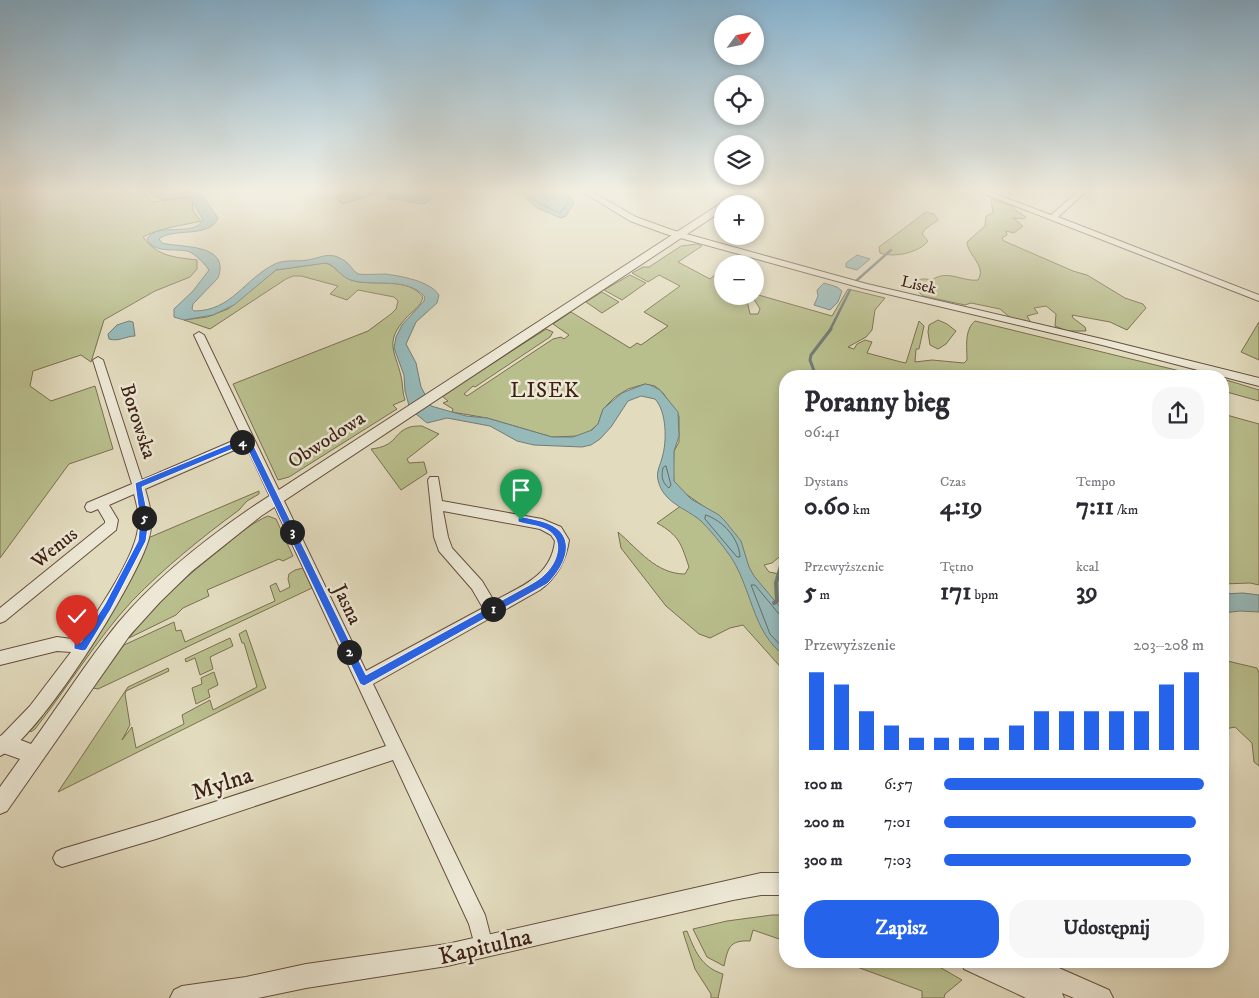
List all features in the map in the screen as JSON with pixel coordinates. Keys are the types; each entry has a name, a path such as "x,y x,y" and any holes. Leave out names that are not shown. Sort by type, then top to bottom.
{"street":[{"name":"Obwodowa","path":"0,804 106,652 146,604 202,552 276,498 679,236"},
{"name":"Lisek","path":"682,236 882,290 1212,370"},
{"path":"1097,236 1259,298"},
{"name":"Jasna","path":"199,335 247,440 478,922 484,946"},
{"name":"Borowska","path":"2,746 45,698 83,647 108,607 142,541 145,520 138,485 98,360"},
{"name":"Lisek","path":"1229,374 1259,382"},
{"path":"138,485 247,440"},
{"path":"434,480 441,537 446,551 477,586 492,610"},
{"name":"Wenus","path":"0,617 111,526 112,520 95,505 138,485"},
{"path":"364,681 544,581 552,572 562,550 562,540 553,528 542,524 436,504"},
{"path":"0,658 57,644 83,647"},
{"path":"2,746 34,754"},
{"name":"Mylna","path":"62,858 156,830 396,751"},
{"name":"Kapitulna","path":"194,997 246,989 306,976 430,958 733,888 761,884 779,884"},
{"path":"987,968 1052,998"},
{"path":"1032,968 1101,998"}],"green space":[{"path":"0,236 146,236 143,237 149,244 167,255 197,260 197,269 190,277 155,291 104,320 91,362 81,355 33,371 30,386 51,401 95,386 113,449 69,464 0,558"},
{"path":"894,236 923,236 928,241 919,249 899,255 880,253 879,247"},
{"path":"974,236 1006,236 1002,238 1004,241 1073,271 1087,275 1125,298 1143,304 1146,308 1127,330 1110,322 1072,315 1073,318 1085,327 1086,331 1067,331 1055,326 1056,314 1046,306 1034,308 1038,313 1027,316 1031,323 1012,319 1000,309 971,303 965,305 923,296 913,287 921,279 932,280 943,276 978,280 980,275 979,266 970,252 967,242"},
{"path":"697,244 702,246 678,262 710,279 714,276 714,305 748,305 750,314 758,314 760,309 758,305 764,305 764,297 832,316 848,289 885,298 875,310 872,330 866,337 848,347 854,349 857,344 865,340 872,342 867,353 906,363 919,321 924,326 919,349 916,349 915,362 932,360 964,363 967,360 969,329 975,321 1176,370 779,370 779,557 772,563 764,565 769,572 779,574 779,665 743,625 730,628 710,638 699,634 666,606 621,548 618,532 648,560 665,570 685,574 689,567 679,541 671,532 657,523 682,505 706,508 683,492 674,481 674,451 679,442 679,416 663,393 655,386 645,384 628,389 615,397 603,409 598,424 589,432 577,436 552,437 487,418 452,412 453,409 443,403 448,401 442,396 546,329 553,332 550,337 475,387 473,386 464,394 467,396 553,339 561,337 564,339 569,335 553,324 571,312 630,348 637,343 641,345 668,326 644,312 680,286 659,275 648,282 632,273 643,267 649,267 681,246"},
{"path":"325,263 332,266 342,275 355,281 400,284 417,291 423,297 418,306 399,326 393,340 394,353 401,376 405,400 393,405 397,409 289,477 278,480 233,384 368,331 396,309 398,301 394,297 358,290 347,300 330,294 338,286 301,276 293,276 210,329 184,320 207,317 228,309 276,270"},
{"path":"630,275 646,283 622,300 604,290"},
{"path":"602,292 619,302 602,313 586,302"},
{"path":"938,320 956,331 946,344 938,349 930,345 928,332 929,325"},
{"path":"1259,322 1259,360 1241,352"},
{"path":"1229,381 1259,390 1259,401 1229,393"},
{"path":"1229,416 1259,424 1259,585 1250,583 1229,584"},
{"path":"422,426 439,434 407,459 409,463 424,462 427,473 401,490 371,449 386,445 404,430"},
{"path":"259,491 259,494 247,501 239,510 170,565 132,601 106,632 31,732 29,730 67,683 93,643 148,538"},
{"path":"268,516 276,519 293,556 283,561 279,559 207,590 209,596 129,638 162,600 187,577 246,529"},
{"path":"303,568 312,588 98,689 93,688 124,645 174,622 176,631 181,630 185,642 275,601 270,586 276,583 280,592 290,587 289,574"},
{"path":"246,630 266,688 58,792 128,687 168,668 169,671 126,691 130,725 122,740 132,727 136,748 184,724 182,715 210,700 213,710 257,687 244,643 242,643 239,634"},
{"path":"230,638 233,646 210,657 213,669 200,675 195,658 186,662 185,659"},
{"path":"1229,661 1257,668 1259,673 1259,766 1254,762 1252,743 1235,727 1229,728"},
{"path":"214,672 218,685 208,690 210,697 196,704 192,688 202,684 201,678"},
{"path":"779,915 779,939 753,930 750,941 738,942 731,946 728,950 724,966 707,957 693,929 727,921"},
{"path":"687,931 696,952 704,963 723,974 718,998 711,998 711,994 695,969 683,932"},
{"path":"860,968 941,968 962,980 945,994 944,998 922,998 922,991"}],"water":[{"path":"150,236 167,236 159,239 162,243 202,249 217,258 220,267 218,278 193,304 192,309 194,311 207,310 218,306 264,270 275,264 331,255 345,261 358,274 399,276 429,286 439,295 437,303 416,322 406,344 416,363 421,387 431,406 466,416 487,418 552,437 573,437 592,430 598,424 603,409 622,393 645,384 660,390 678,412 679,436 674,451 674,481 691,499 719,515 741,541 749,567 754,576 779,606 779,651 765,634 758,621 742,579 725,549 701,521 670,500 661,488 657,474 664,451 665,427 662,411 655,399 641,396 628,401 611,427 600,439 591,445 582,447 534,445 517,441 490,426 447,418 427,423 410,409 405,391 404,375 394,348 396,337 402,325 424,301 425,297 418,291 401,284 354,281 345,277 333,266 326,263 276,270 234,305 213,315 184,320 174,317 174,309 193,291 209,270 192,253 161,249 150,244 147,239"},
{"path":"857,255 870,259 857,270 846,267 846,263"},
{"path":"824,283 837,287 842,291 838,302 830,310 814,305 818,296 817,290"},
{"path":"129,321 133,322 135,336 116,340 109,339 108,334 117,325"},
{"path":"1229,594 1259,595 1259,612 1229,612"}],"waterway":[{"path":"856,281 891,250"},
{"path":"830,330 850,290"},
{"path":"814,370 810,360 811,355 831,329"},
{"path":"774,603 777,601 776,583 779,573"}],"district":[{"name":"LISEK","path":"545,390"}],"route":[{"path":"77,646 83,647 108,607 142,541 145,520 138,485 247,440 364,681 544,581 558,562 562,550 562,540 553,528 521,520"}]}
